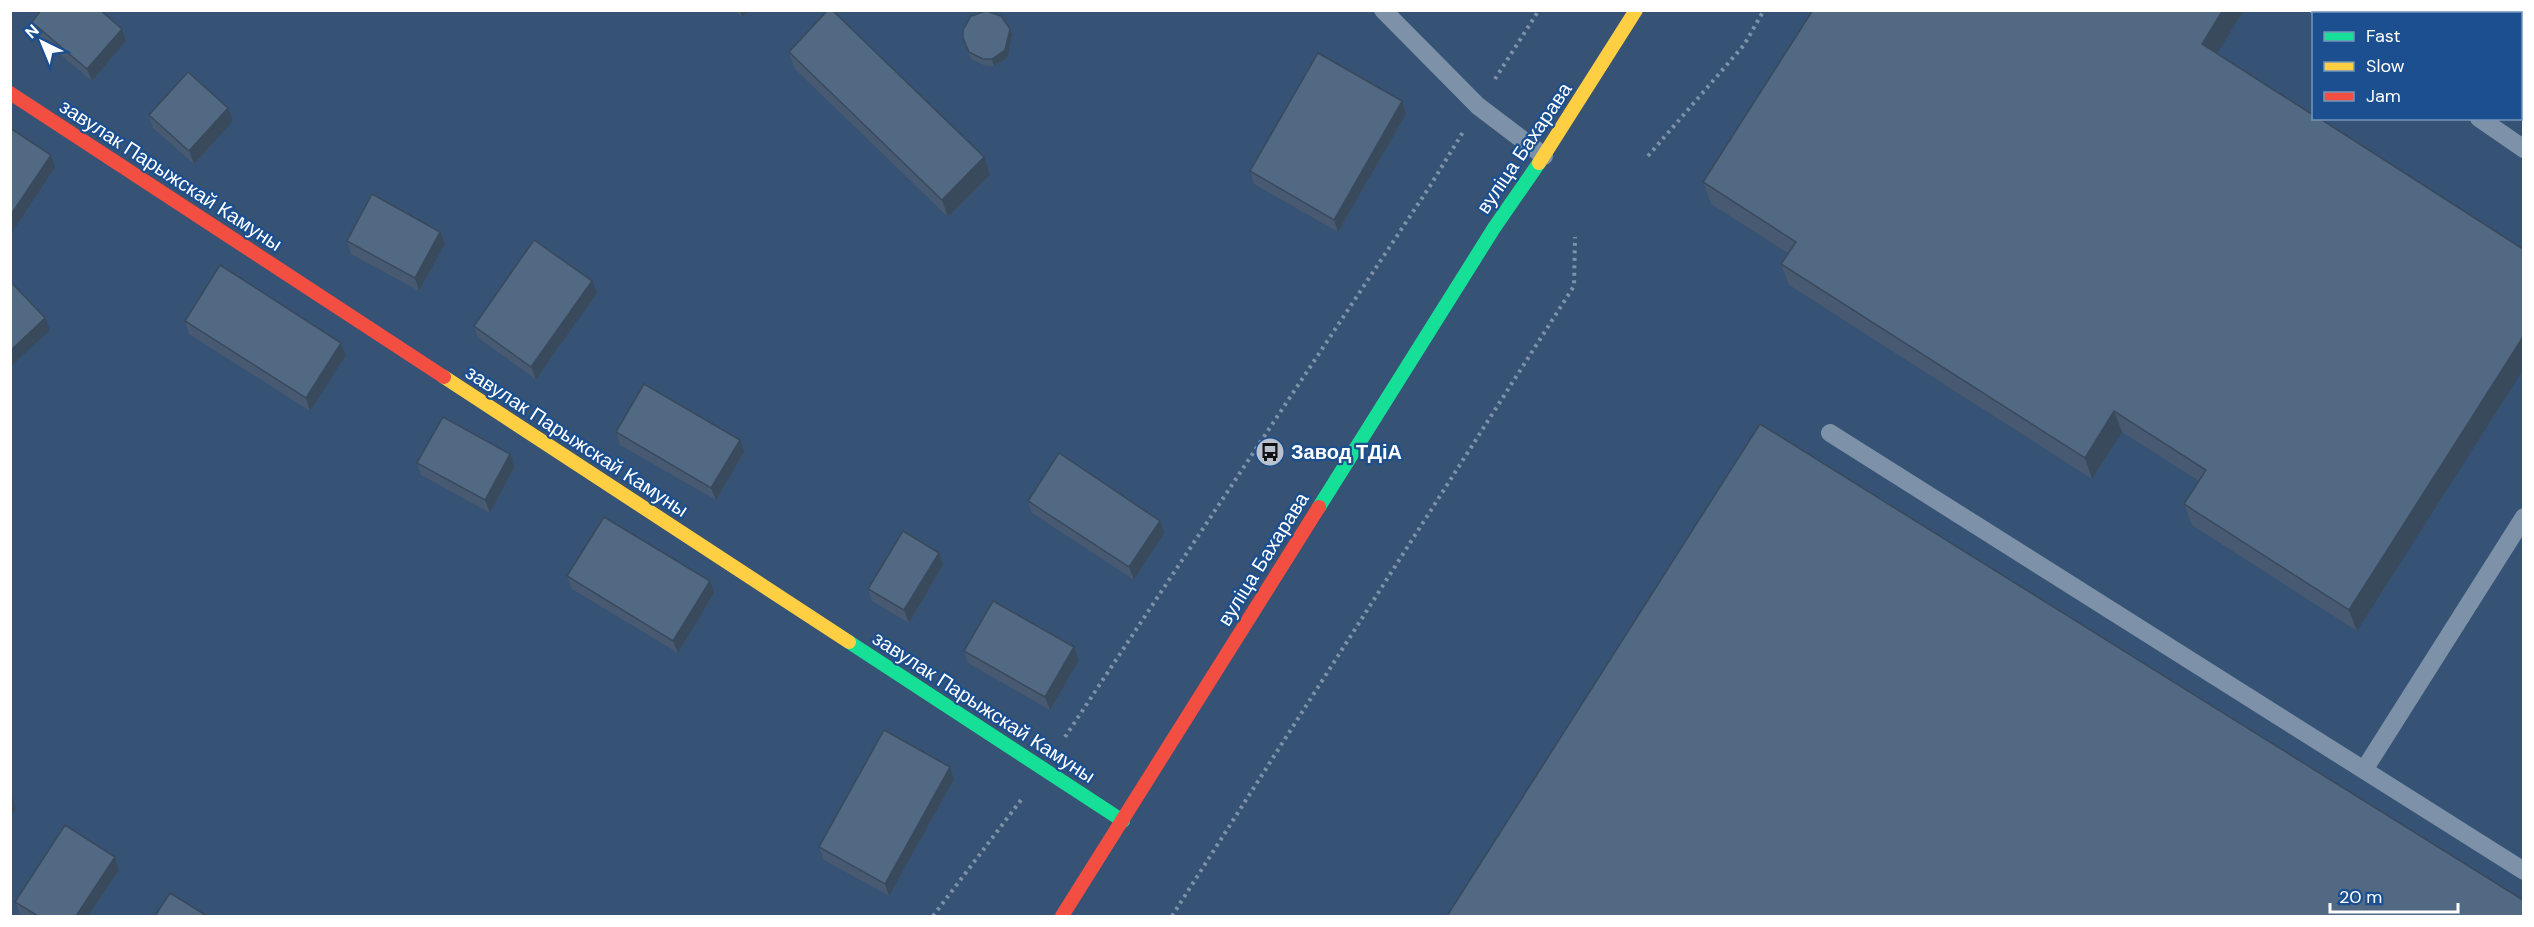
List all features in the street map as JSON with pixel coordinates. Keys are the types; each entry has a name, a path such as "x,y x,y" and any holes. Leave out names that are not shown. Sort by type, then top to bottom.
{"street":[{"name":"вуліца Бахарава","path":"1062,916 1494,228 1544,156 1636,10"},
{"name":"завулак Парыжскай Камуны","path":"10,93 1123,821"}],"lane":[{"path":"1383,10 1478,106 1544,156"},
{"path":"2482,120 2523,149"},
{"path":"1830,433 2523,871"},
{"path":"2364,770 2523,517"}],"path":[{"path":"933,916 1044,770 1423,196 1539,10"},
{"path":"1648,156 1744,45 1764,10"},
{"path":"1172,916 1574,286 1575,237"}],"building":[{"path":"41,10 100,10 122,29 87,69 32,22"},
{"path":"828,10 832,10 984,157 942,200 789,52"},
{"path":"1813,10 2223,10 2202,44 2312,114 2312,120 2322,120 2523,249 2523,337 2349,610 2184,504 2206,470 2114,411 2085,458 1781,264 1796,242 1703,182"},
{"path":"986,11 1001,16 1010,29 1005,50 992,59 983,59 969,52 963,38 963,30 971,16"},
{"path":"1318,53 1402,101 1334,220 1250,171"},
{"path":"188,72 228,108 189,151 149,115"},
{"path":"10,128 51,155 10,216"},
{"path":"372,194 440,232 415,278 347,241"},
{"path":"534,240 592,281 531,367 474,326"},
{"path":"220,265 341,343 306,398 185,321"},
{"path":"10,281 45,318 10,351"},
{"path":"644,384 740,440 711,488 616,432"},
{"path":"443,417 510,454 485,500 417,463"},
{"path":"1760,424 2523,900 2523,916 1447,916"},
{"path":"1059,453 1160,521 1129,567 1028,501"},
{"path":"604,517 710,581 673,641 567,576"},
{"path":"903,531 939,553 904,610 868,589"},
{"path":"993,601 1074,647 1045,697 964,651"},
{"path":"884,730 950,767 885,884 819,847"},
{"path":"65,825 115,857 76,916 38,916 15,902"},
{"path":"170,893 207,916 155,916"}],"traffic: fast":[{"path":"1319,507 1494,228 1539,163"},
{"path":"849,642 1123,821"}],"traffic: slow":[{"path":"1539,163 1636,10"},
{"path":"444,377 849,642"}],"traffic: jam":[{"path":"10,93 444,377"},
{"path":"1062,916 1319,507"}],"place":[{"name":"Завод ТДіА","path":"1270,452"}]}
